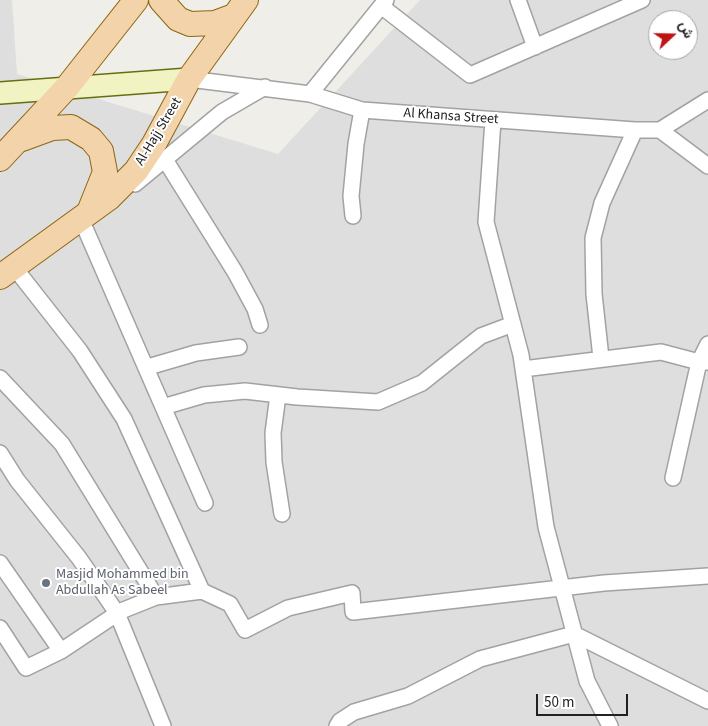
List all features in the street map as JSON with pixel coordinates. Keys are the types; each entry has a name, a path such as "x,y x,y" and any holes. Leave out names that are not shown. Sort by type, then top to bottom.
{"main road":[{"path":"0,159 68,86 136,0"},
{"path":"161,0 178,19 190,24 215,23 240,8"},
{"name":"Al-Hajj Street","path":"7,272 109,198 136,171 154,144 189,79 240,8"},
{"path":"17,142 52,128 71,127 91,139 101,151 105,172 85,216"}],"street":[{"path":"518,0 535,47"},
{"path":"310,94 383,3 470,75 642,0"},
{"path":"0,93 68,86 189,79"},
{"name":"Al Khansa Street","path":"189,79 310,94 362,110 635,130 660,130"},
{"path":"109,198 140,181 164,158 222,112 265,87"},
{"path":"708,100 660,130 708,166"},
{"path":"353,216 351,196 356,144 362,110"},
{"path":"493,120 486,222 523,369 546,527 587,682 612,724"},
{"path":"601,358 594,294 593,238 602,203 635,130"},
{"path":"164,158 235,272 255,309 260,324"},
{"path":"85,216 204,503"},
{"path":"7,272 80,351 124,419 202,591"},
{"path":"163,406 223,392 245,391 378,402 422,383 481,336 513,324"},
{"path":"673,478 708,344"},
{"path":"148,367 196,353 239,347"},
{"path":"523,369 661,352 704,362"},
{"path":"0,378 62,444 156,597"},
{"path":"278,395 273,433 274,462 282,514"},
{"path":"0,453 17,480 79,558 117,613 163,726"},
{"path":"0,562 61,651"},
{"path":"0,628 26,668 61,651 117,613 156,597 202,591 230,604 245,630 288,608 352,593 353,612 604,583 708,576"},
{"path":"337,726 340,721 354,712 408,696 480,659 574,634 708,701"}],"shaded area":[{"path":"0,0 12,0 17,74 278,154 420,0 708,0 708,726 0,726"}],"place":[{"name":"Masjid Mohammed bin Abdullah As Sabeel","path":"46,583"}]}
